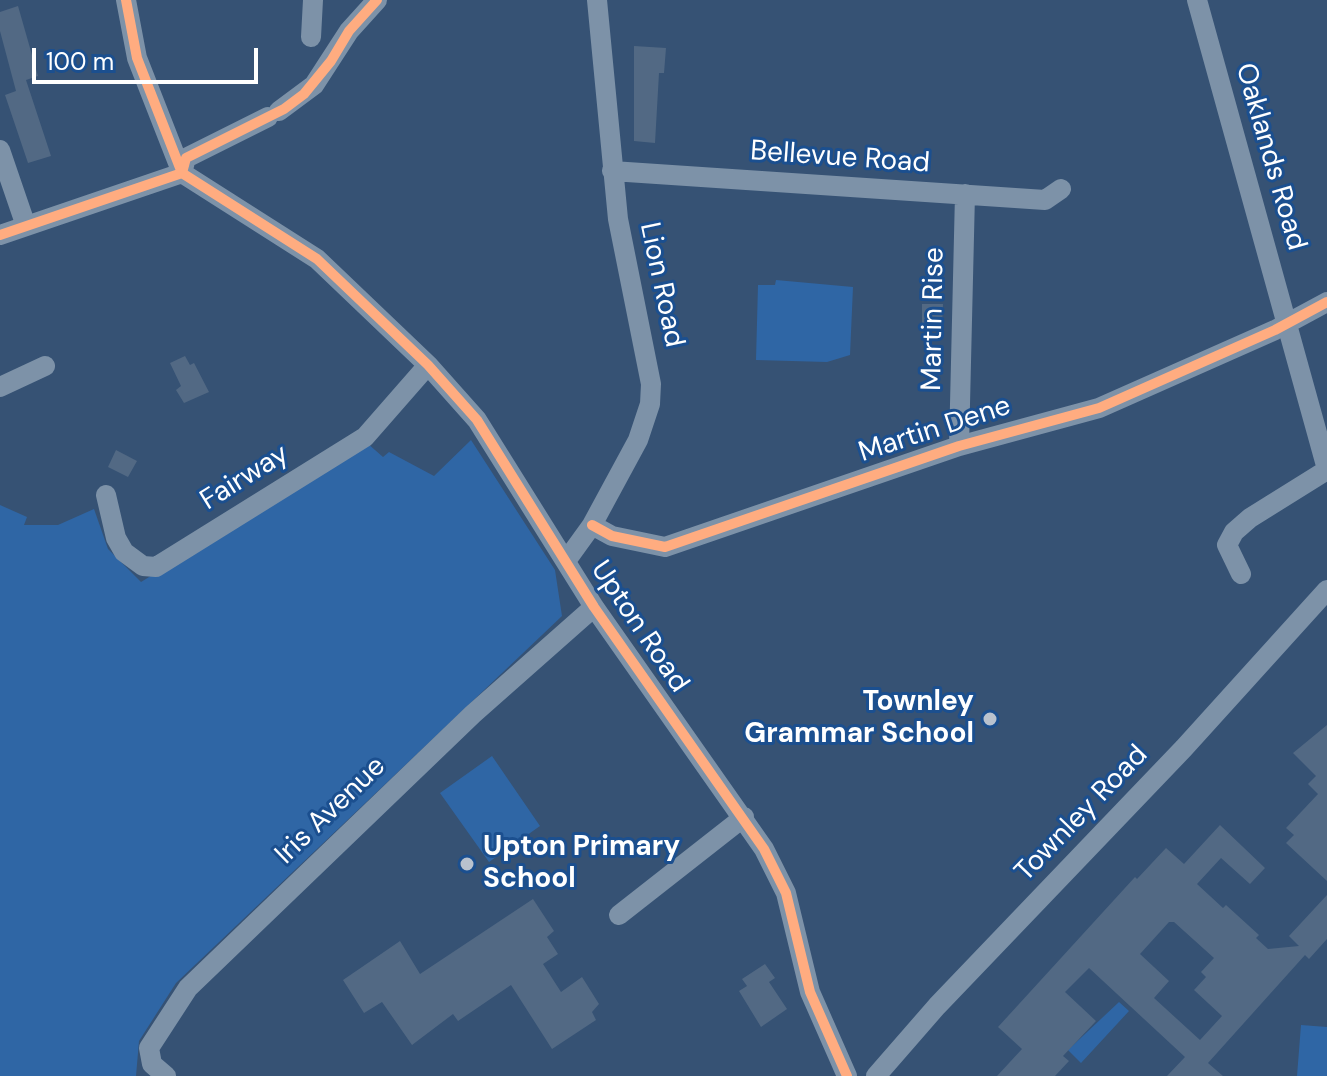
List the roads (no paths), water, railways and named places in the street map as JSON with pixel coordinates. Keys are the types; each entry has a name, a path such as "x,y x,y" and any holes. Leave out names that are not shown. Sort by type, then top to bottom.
{"street":[{"path":"126,0 137,58 182,173"},
{"path":"313,0 314,46 320,75"},
{"path":"182,173 186,158 274,114 304,94 349,31 377,0"},
{"name":"Lion Road","path":"566,561 592,525 638,440 650,404 646,343 623,254 612,171 597,0"},
{"name":"Oaklands Road","path":"1197,0 1327,469"},
{"path":"0,150 26,226"},
{"name":"Bellevue Road","path":"612,171 1045,200 1061,189"},
{"path":"0,235 182,173"},
{"name":"Upton Road","path":"182,173 294,241 317,259 428,365 477,420 594,607 764,849 786,893 810,992 847,1076"},
{"name":"Martin Rise","path":"959,446 965,194"},
{"name":"Martin Dene","path":"592,525 612,536 665,547 959,446 1099,408 1288,324 1327,302"},
{"name":"Fairway","path":"106,495 116,538 124,552 143,566 156,567 365,437 428,365"},
{"path":"0,387 45,366"},
{"path":"1241,574 1227,545 1234,532 1250,518 1327,469"},
{"name":"Townley Road","path":"876,1076 937,1006 1184,748 1327,590"},
{"name":"Iris Avenue","path":"166,1076 152,1064 149,1048 188,988 473,714 594,607"},
{"path":"619,915 744,817"}],"place":[{"name":"Townley Grammar School","path":"990,719"},
{"name":"Upton Primary School","path":"467,864"}]}
